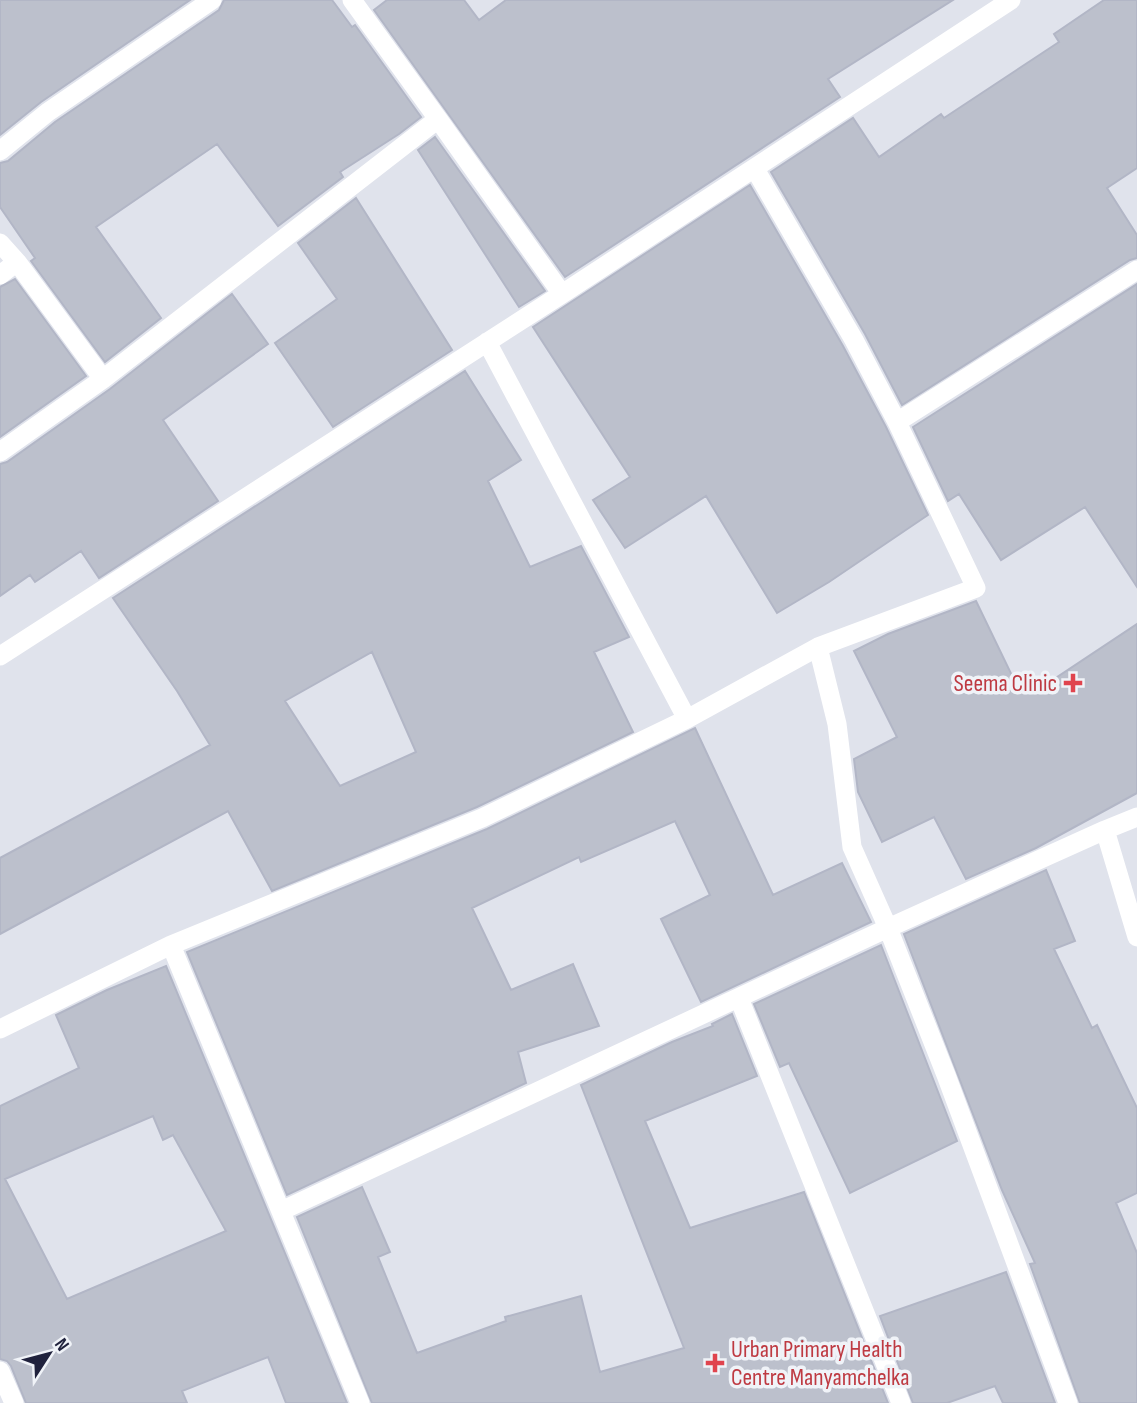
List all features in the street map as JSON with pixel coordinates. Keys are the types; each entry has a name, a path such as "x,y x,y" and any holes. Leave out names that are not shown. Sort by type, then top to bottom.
{"street":[{"path":"0,151 48,112 212,0"},
{"path":"352,0 562,294"},
{"path":"0,656 755,169 1009,1"},
{"path":"0,452 103,379 438,119"},
{"path":"0,1029 171,944 482,818 687,719 818,647 976,588 897,422 854,340 755,169"},
{"path":"0,243 103,379"},
{"path":"0,275 17,262"},
{"path":"897,422 1137,270"},
{"path":"487,342 687,719"},
{"path":"818,647 837,724 852,847 888,928 946,1075 1068,1403"},
{"path":"281,1211 888,928 1137,817"},
{"path":"1104,830 1137,937"},
{"path":"171,944 359,1403"},
{"path":"738,998 901,1403"},
{"path":"0,1371 14,1403"}],"building":[{"path":"0,0 190,0 41,102 0,135"},
{"path":"224,0 332,0 352,27 355,25 421,117 340,172 343,177 278,226 217,144 96,227 161,318 105,362 31,261 35,258 0,207 0,163 8,161 55,122 219,10"},
{"path":"387,0 464,0 479,20 506,0 953,0 828,79 840,97 565,277 374,10"},
{"path":"1104,0 1137,0 1137,168 1107,188 1137,235 1137,258 902,405 865,334 771,172 853,118 879,157 941,114 944,118 1059,42 1054,34"},
{"path":"435,137 545,291 519,307 418,150"},
{"path":"750,185 843,346 928,515 829,582 777,613 706,496 625,548 593,500 630,477 533,327"},
{"path":"356,198 452,350 333,427 275,343 337,299 298,243"},
{"path":"15,279 86,376 0,437 0,287"},
{"path":"1137,284 1137,587 1085,507 1001,560 959,494 948,501 913,427"},
{"path":"232,294 268,344 163,420 218,501 99,578 81,551 35,582 30,575 0,596 0,464 7,462 110,389"},
{"path":"465,371 521,460 488,481 530,567 581,546 629,637 594,652 633,732 477,807 272,891 228,811 0,934 0,858 210,745 177,691 113,598","holes":["372,652 416,752 340,786 285,701"]},
{"path":"976,601 1019,690 1032,683 1036,691 1137,624 1137,793 1036,848 966,879 934,817 882,842 858,792 854,759 897,737 854,651 888,634"},
{"path":"695,728 773,895 842,863 871,922 701,1002 661,919 710,895 675,821 581,862 579,857 472,908 511,990 573,964 599,1026 518,1052 526,1083 287,1195 187,952 487,829"},
{"path":"1046,870 1075,941 1054,949 1092,1028 1097,1025 1137,1108 1137,1193 1116,1203 1137,1253 1137,1403 1080,1403 1030,1264 1035,1263 1002,1190 904,934"},
{"path":"881,945 957,1141 850,1193 789,1063 780,1067 754,1004"},
{"path":"166,966 347,1403 286,1403 268,1357 182,1391 187,1403 26,1403 11,1366 0,1359 0,1106 79,1068 56,1015","holes":["153,1116 163,1140 173,1135 226,1231 67,1299 5,1179"]},
{"path":"732,1014 757,1076 645,1121 690,1228 804,1192 888,1403 372,1403 297,1217 362,1187 390,1252 378,1257 417,1353 506,1321 505,1317 581,1296 600,1372 684,1348 581,1085 672,1042 713,1026 712,1024"},
{"path":"1006,1272 1055,1403 1003,1403 995,1386 947,1403 913,1403 880,1316"}],"place":[{"name":"Seema Clinic","path":"1073,683"},
{"name":"Urban Primary Health Centre Manyamchelka","path":"715,1363"}]}
